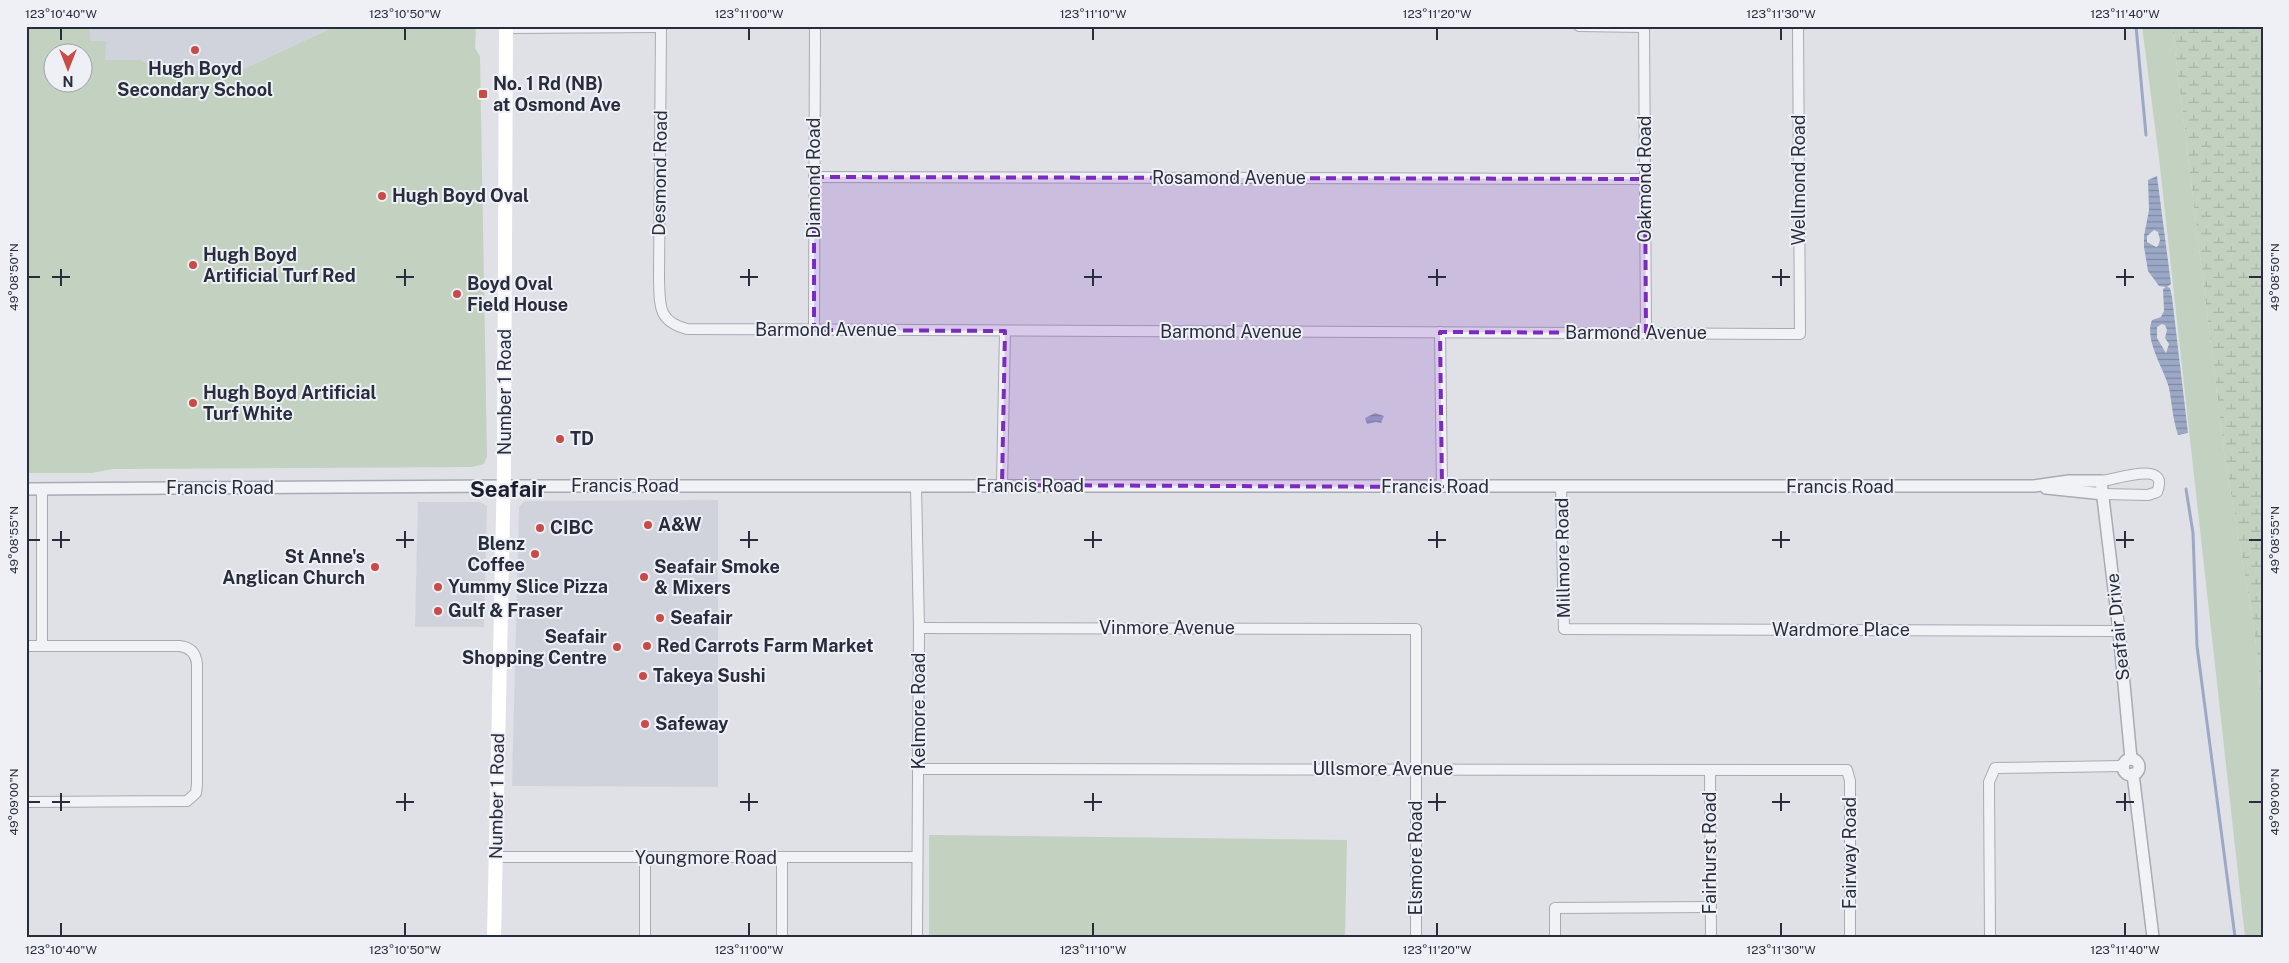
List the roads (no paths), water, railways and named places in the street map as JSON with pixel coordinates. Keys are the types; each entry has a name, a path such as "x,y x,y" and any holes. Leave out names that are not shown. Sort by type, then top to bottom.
{"main road":[{"name":"Number 1 Road","path":"494,937 504,486 506,27"}],"street":[{"name":"Diamond Road","path":"814,330 815,26"},
{"path":"1580,26 1644,26"},
{"name":"Oakmond Road","path":"1644,26 1646,333"},
{"name":"Wellmond Road","path":"1798,26 1800,334"},
{"path":"506,27 661,27"},
{"name":"Desmond Road","path":"661,27 659,278 661,309 665,319"},
{"name":"Rosamond Avenue","path":"814,177 1645,179"},
{"name":"Barmond Avenue","path":"665,319 672,325 687,329 1800,334"},
{"path":"1002,485 1004,331"},
{"path":"1440,332 1442,487"},
{"name":"Francis Road","path":"26,489 1002,485 1442,487 2034,486 2070,481 2101,481 2148,472 2156,476 2159,482 2157,492 2148,495 2071,492 2034,486"},
{"name":"Seafair Drive","path":"2101,481 2119,631 2127,763"},
{"name":"Kelmore Road","path":"916,486 919,628 918,937"},
{"name":"Millmore Road","path":"1561,487 1564,629"},
{"path":"42,489 42,646"},
{"name":"Vinmore Avenue","path":"919,628 1416,629"},
{"name":"Elsmore Road","path":"1416,629 1416,937"},
{"name":"Wardmore Place","path":"1564,629 2119,631"},
{"path":"26,646 179,646 191,649 196,655 197,664 197,789 194,797 188,801 180,802 26,802"},
{"path":"1990,937 1989,782 1995,768 2127,763 2126,773 2133,774 2153,937"},
{"name":"Ullsmore Avenue","path":"919,769 1847,770"},
{"name":"Fairhurst Road","path":"1710,770 1710,937"},
{"name":"Fairway Road","path":"1847,770 1850,781 1850,937"},
{"name":"Youngmore Road","path":"496,858 917,857"},
{"path":"645,858 645,937"},
{"path":"782,858 782,937"},
{"path":"1555,937 1555,908 1710,907"}],"water":[{"path":"2157,176 2171,284 2167,287 2170,288 2172,297 2188,433 2178,435 2167,380 2151,337 2150,328 2152,320 2161,317 2164,311 2163,289 2166,287 2159,286 2148,271 2144,236 2149,210 2148,180","holes":["2154,230 2158,232 2160,240 2156,247 2147,242 2147,236","2162,324 2165,325 2167,330 2165,338 2169,344 2166,353 2157,338 2157,327"]},
{"path":"1375,413 1384,416 1381,423 1367,424 1365,418"}],"waterway":[{"path":"2136,26 2146,135"},
{"path":"2186,489 2193,533 2197,646 2235,937"}],"place":[{"name":"Hugh Boyd Secondary School","path":"195,50"},
{"name":"No. 1 Rd (NB) at Osmond Ave","path":"483,94"},
{"name":"Hugh Boyd Oval","path":"382,196"},
{"name":"Hugh Boyd Artificial Turf Red","path":"193,265"},
{"name":"Boyd Oval Field House","path":"457,294"},
{"name":"Hugh Boyd Artificial Turf White","path":"193,403"},
{"name":"TD","path":"560,439"},
{"name":"A&W","path":"648,525"},
{"name":"CIBC","path":"540,528"},
{"name":"Blenz Coffee","path":"535,554"},
{"name":"St Anne's Anglican Church","path":"375,567"},
{"name":"Seafair Smoke & Mixers","path":"644,577"},
{"name":"Yummy Slice Pizza","path":"438,587"},
{"name":"Gulf & Fraser","path":"438,611"},
{"name":"Seafair","path":"660,618"},
{"name":"Red Carrots Farm Market","path":"647,646"},
{"name":"Seafair Shopping Centre","path":"617,647"},
{"name":"Takeya Sushi","path":"643,676"},
{"name":"Safeway","path":"645,724"}],"district":[{"name":"Seafair","path":"508,489"}]}
